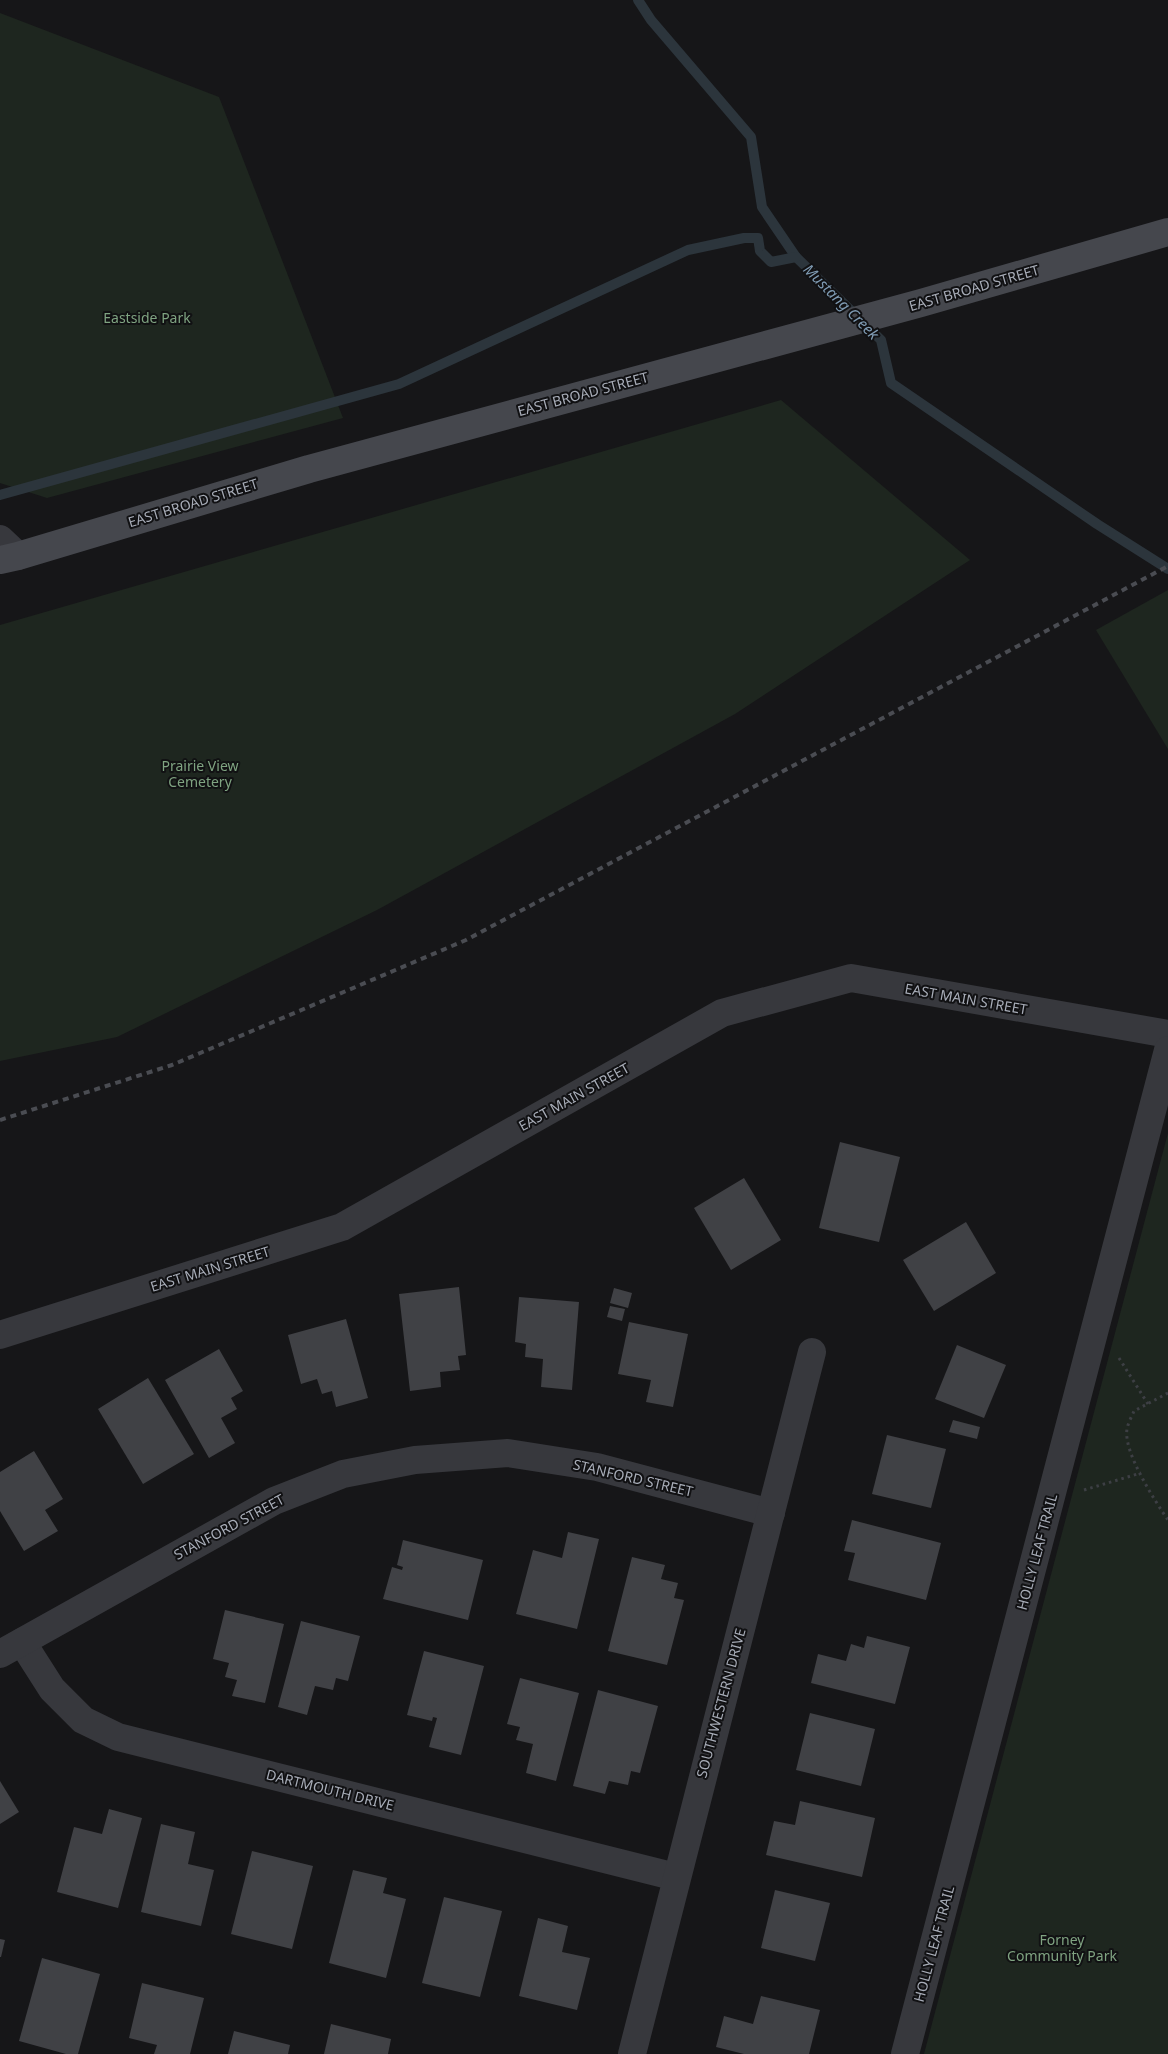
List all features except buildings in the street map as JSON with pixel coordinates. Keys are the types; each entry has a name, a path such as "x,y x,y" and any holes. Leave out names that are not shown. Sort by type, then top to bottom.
{"main road":[{"name":"EAST BROAD STREET","path":"6,551 920,303 1168,232"}],"street":[{"name":"EAST MAIN STREET","path":"0,1335 342,1227 722,1013 851,978 1168,1034"},
{"name":"HOLLY LEAF TRAIL","path":"905,2054 1168,1050"},
{"name":"SOUTHWESTERN DRIVE","path":"632,2054 812,1352"},
{"name":"STANFORD STREET","path":"11,1648 274,1501 343,1474 414,1460 508,1453 597,1467 771,1513"},
{"name":"DARTMOUTH DRIVE","path":"11,1648 83,1720 118,1737 676,1877"}],"path":[{"path":"1116,1353 1148,1404"},
{"path":"1168,1393 1134,1411 1126,1430 1130,1450 1149,1491 1168,1520"},
{"path":"1080,1492 1141,1473"}],"green space":[{"name":"Eastside Park","path":"0,13 219,97 343,418 47,498 0,483"},
{"name":"Prairie View Cemetery","path":"781,400 970,560 735,714 377,910 117,1037 0,1061 0,625"},
{"path":"1168,590 1168,749 1096,630"},
{"name":"Forney Community Park","path":"1168,1133 1168,2054 924,2054"}],"waterway":[{"name":"Mustang Creek","path":"638,0 651,20 751,137 762,207 796,257 881,340 891,383 1097,524 1168,569"},
{"path":"0,495 399,384 688,250 744,238 758,238 760,251 771,262 796,257"}],"railway":[{"path":"0,1120 172,1065 466,940 1168,566"}]}
